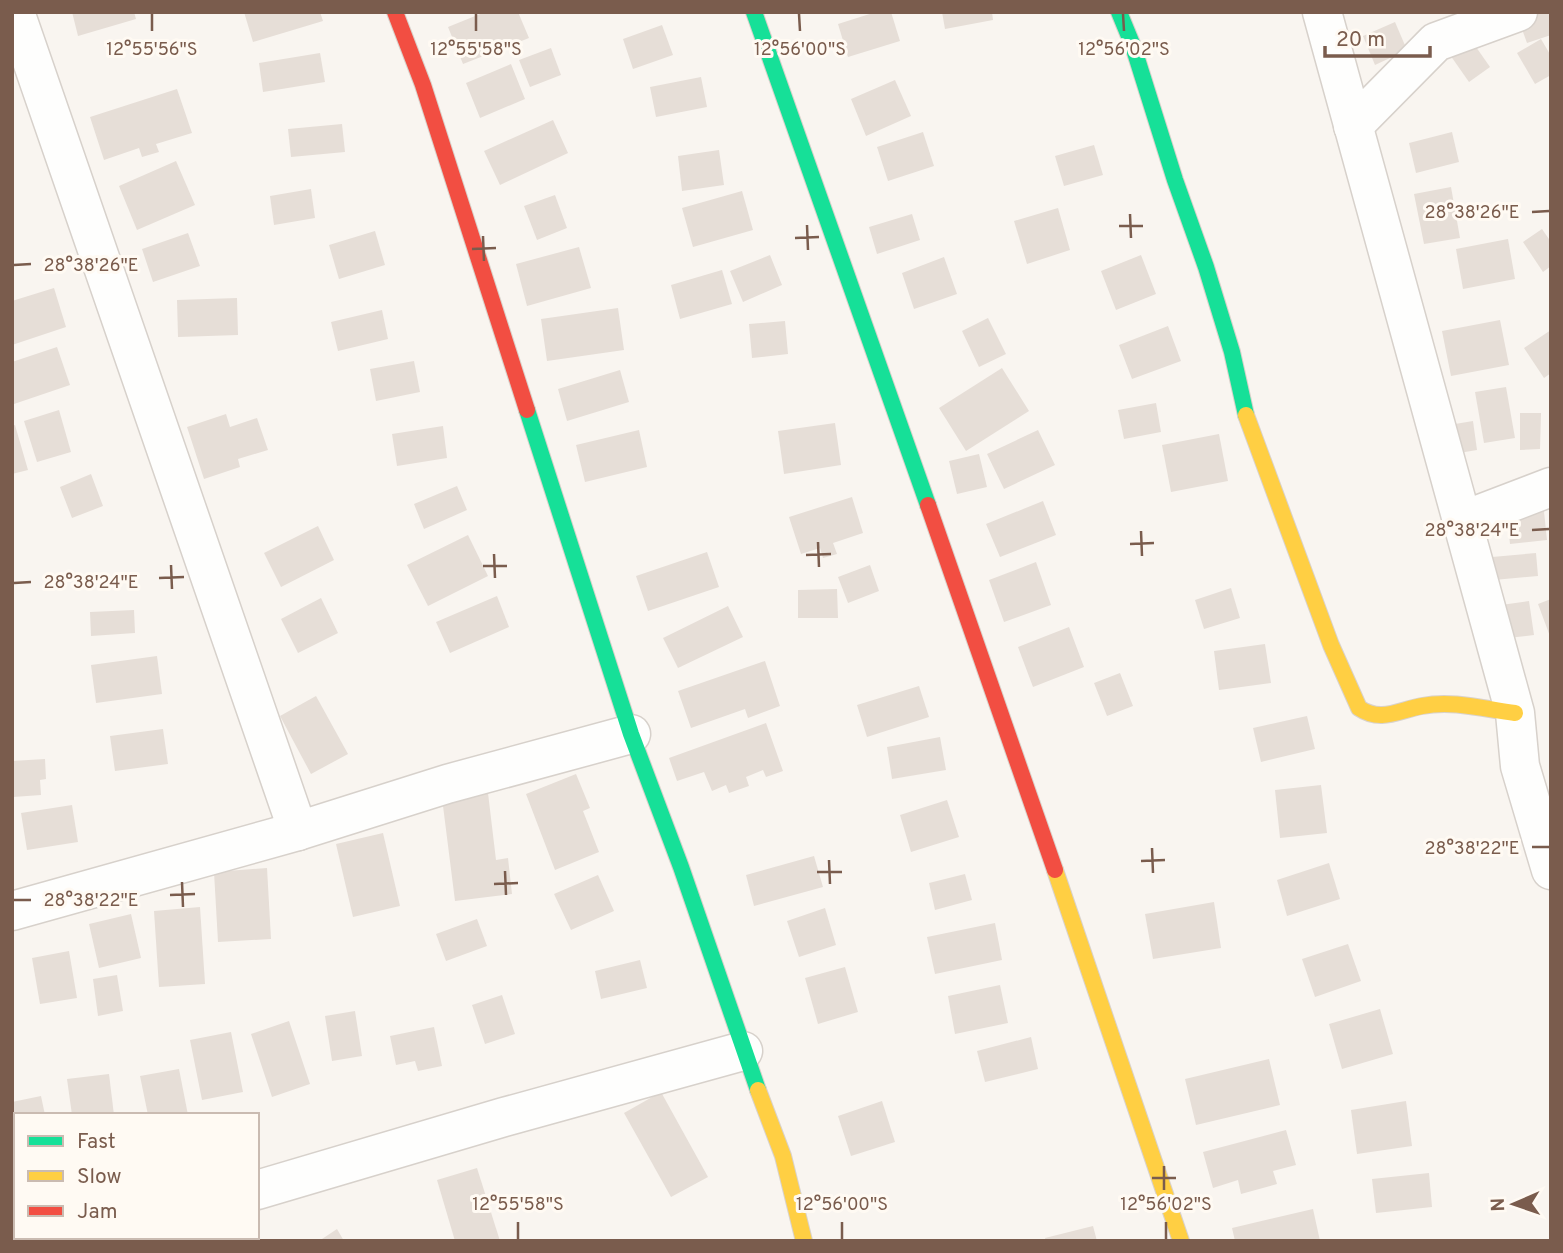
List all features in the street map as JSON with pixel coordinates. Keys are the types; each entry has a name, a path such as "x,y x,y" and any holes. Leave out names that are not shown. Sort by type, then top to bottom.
{"street":[{"path":"15,12 298,831"},
{"path":"396,12 423,85 631,734 783,1156 804,1241"},
{"path":"754,12 968,616 1181,1241"},
{"path":"1119,12 1133,46 1175,180 1206,267 1232,352 1246,414 1331,645 1359,708 1367,715 1379,717 1396,715 1420,706 1444,704 1514,713"},
{"path":"1322,12 1514,713 1535,764 1551,870"},
{"path":"1353,126 1436,42 1518,12"},
{"path":"1462,521 1551,487"},
{"path":"12,911 298,831 447,784 631,734"},
{"path":"259,1189 504,1117 743,1051"}],"building":[{"path":"72,12 134,12 136,19 78,36"},
{"path":"244,12 320,12 323,21 253,42"},
{"path":"485,12 518,12 529,38 463,64 448,27"},
{"path":"876,12 891,12 900,41 848,57 838,24"},
{"path":"942,12 992,12 993,20 945,29"},
{"path":"1533,12 1551,12 1551,35 1527,43 1518,18"},
{"path":"1395,22 1407,50 1375,65 1363,36"},
{"path":"662,25 673,55 633,69 623,39"},
{"path":"1469,37 1490,67 1469,82 1448,52"},
{"path":"1541,39 1551,56 1551,75 1535,84 1517,53"},
{"path":"551,48 561,75 530,87 519,60"},
{"path":"320,53 325,82 263,92 259,63"},
{"path":"511,64 525,99 480,118 466,83"},
{"path":"701,77 707,107 656,117 650,87"},
{"path":"895,80 911,116 866,136 851,99"},
{"path":"177,89 192,133 156,144 159,152 142,157 139,148 104,160 90,117"},
{"path":"553,120 568,153 500,185 484,151"},
{"path":"342,124 345,152 291,157 288,129"},
{"path":"923,132 934,166 888,181 877,147"},
{"path":"1452,132 1459,162 1416,173 1409,143"},
{"path":"1094,145 1103,175 1064,186 1055,156"},
{"path":"719,150 724,185 682,191 678,156"},
{"path":"176,161 195,205 137,230 119,186"},
{"path":"1451,187 1460,238 1424,244 1414,194"},
{"path":"311,189 315,218 274,225 270,196"},
{"path":"742,191 753,230 693,247 682,208"},
{"path":"555,195 567,228 537,240 524,206"},
{"path":"1058,208 1070,250 1027,264 1014,221"},
{"path":"912,214 920,240 877,254 869,227"},
{"path":"1542,229 1551,242 1551,266 1543,272 1523,242"},
{"path":"375,231 385,265 339,279 329,245"},
{"path":"188,233 200,266 153,282 142,249"},
{"path":"1508,239 1515,279 1463,289 1456,249"},
{"path":"579,247 591,288 527,306 516,264"},
{"path":"770,255 782,285 743,302 730,271"},
{"path":"1141,255 1156,294 1116,310 1101,271"},
{"path":"944,257 957,294 914,309 902,273"},
{"path":"722,270 732,304 680,319 671,285"},
{"path":"54,288 66,327 12,345 12,301"},
{"path":"237,298 238,335 178,337 177,300"},
{"path":"618,308 624,350 547,361 541,319"},
{"path":"382,310 388,339 338,351 331,322"},
{"path":"988,318 1006,354 979,367 962,331"},
{"path":"1500,320 1509,365 1451,376 1442,331"},
{"path":"785,321 788,354 752,358 749,324"},
{"path":"1168,326 1181,361 1132,379 1119,345"},
{"path":"1551,330 1551,373 1544,378 1524,348"},
{"path":"57,347 70,385 14,404 12,362"},
{"path":"414,361 420,392 376,401 370,369"},
{"path":"1002,368 1029,411 966,451 939,408"},
{"path":"620,370 629,402 567,421 558,389"},
{"path":"1506,387 1515,438 1484,443 1475,392"},
{"path":"1156,403 1161,432 1124,439 1118,410"},
{"path":"59,410 71,452 37,462 24,421"},
{"path":"1520,413 1541,413 1540,449 1520,450"},
{"path":"226,414 230,427 257,418 268,450 238,459 240,467 204,479 187,427"},
{"path":"1473,421 1477,450 1459,453 1455,424"},
{"path":"835,423 841,465 784,474 778,431"},
{"path":"15,425 28,470 12,474 12,426"},
{"path":"443,426 447,458 397,466 392,434"},
{"path":"639,430 647,467 585,482 576,445"},
{"path":"1038,430 1055,465 1004,489 987,454"},
{"path":"1219,434 1228,481 1171,492 1162,445"},
{"path":"979,454 987,487 957,494 949,461"},
{"path":"91,474 103,506 72,518 60,487"},
{"path":"457,486 467,510 424,529 414,504"},
{"path":"852,497 863,533 833,543 837,554 823,558 820,548 801,554 789,517"},
{"path":"1043,501 1056,535 1000,557 986,524"},
{"path":"1543,502 1547,540 1510,544 1506,506"},
{"path":"318,526 334,560 281,587 264,553"},
{"path":"468,535 488,576 428,606 407,565"},
{"path":"707,552 719,587 648,611 636,576"},
{"path":"1536,553 1538,576 1494,580 1492,557"},
{"path":"1036,562 1051,605 1004,622 989,580"},
{"path":"870,565 879,591 848,603 838,577"},
{"path":"1231,588 1240,618 1204,629 1195,600"},
{"path":"837,589 838,618 798,618 798,590"},
{"path":"497,596 509,627 450,653 436,622"},
{"path":"321,598 338,633 298,653 281,619"},
{"path":"1551,599 1551,639 1538,604"},
{"path":"1529,601 1534,635 1499,639 1494,606"},
{"path":"728,606 743,637 678,668 663,638"},
{"path":"134,610 135,633 91,636 90,612"},
{"path":"1069,627 1084,667 1033,687 1018,647"},
{"path":"1265,644 1271,683 1219,690 1214,651"},
{"path":"157,656 162,694 96,703 91,665"},
{"path":"765,661 780,706 748,718 745,709 691,728 678,691"},
{"path":"1120,673 1133,706 1107,716 1094,683"},
{"path":"919,686 929,717 867,737 857,705"},
{"path":"316,696 348,754 311,774 280,716"},
{"path":"1307,716 1315,749 1261,762 1253,728"},
{"path":"766,723 783,771 766,777 763,770 746,777 749,786 729,793 726,785 712,791 704,772 677,781 669,758"},
{"path":"163,729 168,764 115,771 110,736"},
{"path":"940,737 946,770 892,779 887,747"},
{"path":"45,759 46,779 40,780 41,795 13,797 12,761"},
{"path":"576,774 590,808 583,811 599,852 555,870 526,794"},
{"path":"1321,785 1327,833 1280,838 1275,790"},
{"path":"488,793 496,860 508,858 512,894 455,901 442,798"},
{"path":"947,800 959,837 911,852 900,815"},
{"path":"72,805 78,842 27,850 21,813"},
{"path":"383,833 400,906 353,917 336,844"},
{"path":"814,856 823,887 754,906 746,875"},
{"path":"1329,863 1340,899 1287,916 1277,880"},
{"path":"267,868 271,939 218,942 214,872"},
{"path":"965,874 972,900 935,910 929,883"},
{"path":"598,875 614,911 571,930 554,894"},
{"path":"1214,902 1221,948 1153,959 1145,914"},
{"path":"200,907 205,984 159,987 154,911"},
{"path":"825,908 836,945 799,957 787,921"},
{"path":"131,914 141,958 99,968 89,924"},
{"path":"477,919 487,946 446,961 436,934"},
{"path":"995,923 1002,960 935,974 927,937"},
{"path":"1348,944 1361,981 1315,997 1302,959"},
{"path":"69,951 77,998 40,1004 32,958"},
{"path":"640,960 647,988 601,999 595,971"},
{"path":"845,967 858,1012 818,1024 805,978"},
{"path":"117,975 123,1011 98,1016 93,979"},
{"path":"1000,985 1008,1023 955,1034 948,996"},
{"path":"502,995 515,1034 485,1044 472,1005"},
{"path":"1380,1009 1393,1054 1342,1069 1329,1024"},
{"path":"355,1011 362,1056 332,1061 325,1016"},
{"path":"289,1021 310,1084 272,1097 251,1034"},
{"path":"434,1027 442,1066 418,1071 415,1061 396,1065 390,1036"},
{"path":"231,1032 243,1092 202,1100 190,1040"},
{"path":"1031,1037 1038,1069 985,1082 977,1051"},
{"path":"1269,1059 1280,1105 1196,1125 1185,1079"},
{"path":"179,1069 188,1113 148,1113 140,1076"},
{"path":"109,1074 114,1113 72,1113 67,1079"},
{"path":"661,1092 708,1177 671,1197 624,1113"},
{"path":"41,1096 45,1113 14,1113 14,1145 12,1138 12,1102"},
{"path":"882,1101 895,1142 851,1156 838,1116"},
{"path":"1406,1101 1412,1146 1357,1154 1351,1110"},
{"path":"1286,1130 1296,1165 1273,1171 1277,1184 1241,1194 1238,1180 1213,1188 1203,1152"},
{"path":"477,1168 500,1241 455,1241 437,1180"},
{"path":"1429,1173 1432,1207 1376,1213 1372,1179"},
{"path":"1313,1209 1320,1241 1235,1241 1232,1228"},
{"path":"1093,1226 1097,1241 1046,1241 1045,1238"},
{"path":"337,1229 344,1241 319,1241"}],"traffic: fast":[{"path":"754,12 928,505"},
{"path":"1119,12 1133,46 1175,180 1206,267 1232,352 1246,415"},
{"path":"527,410 631,734 681,867 758,1090"}],"traffic: slow":[{"path":"1246,415 1331,645 1359,708 1375,715 1383,715 1445,704 1515,713"},
{"path":"1055,870 1181,1241"},
{"path":"758,1090 783,1156 804,1241"}],"traffic: jam":[{"path":"395,12 423,85 527,410"},
{"path":"928,505 1055,870"}]}
